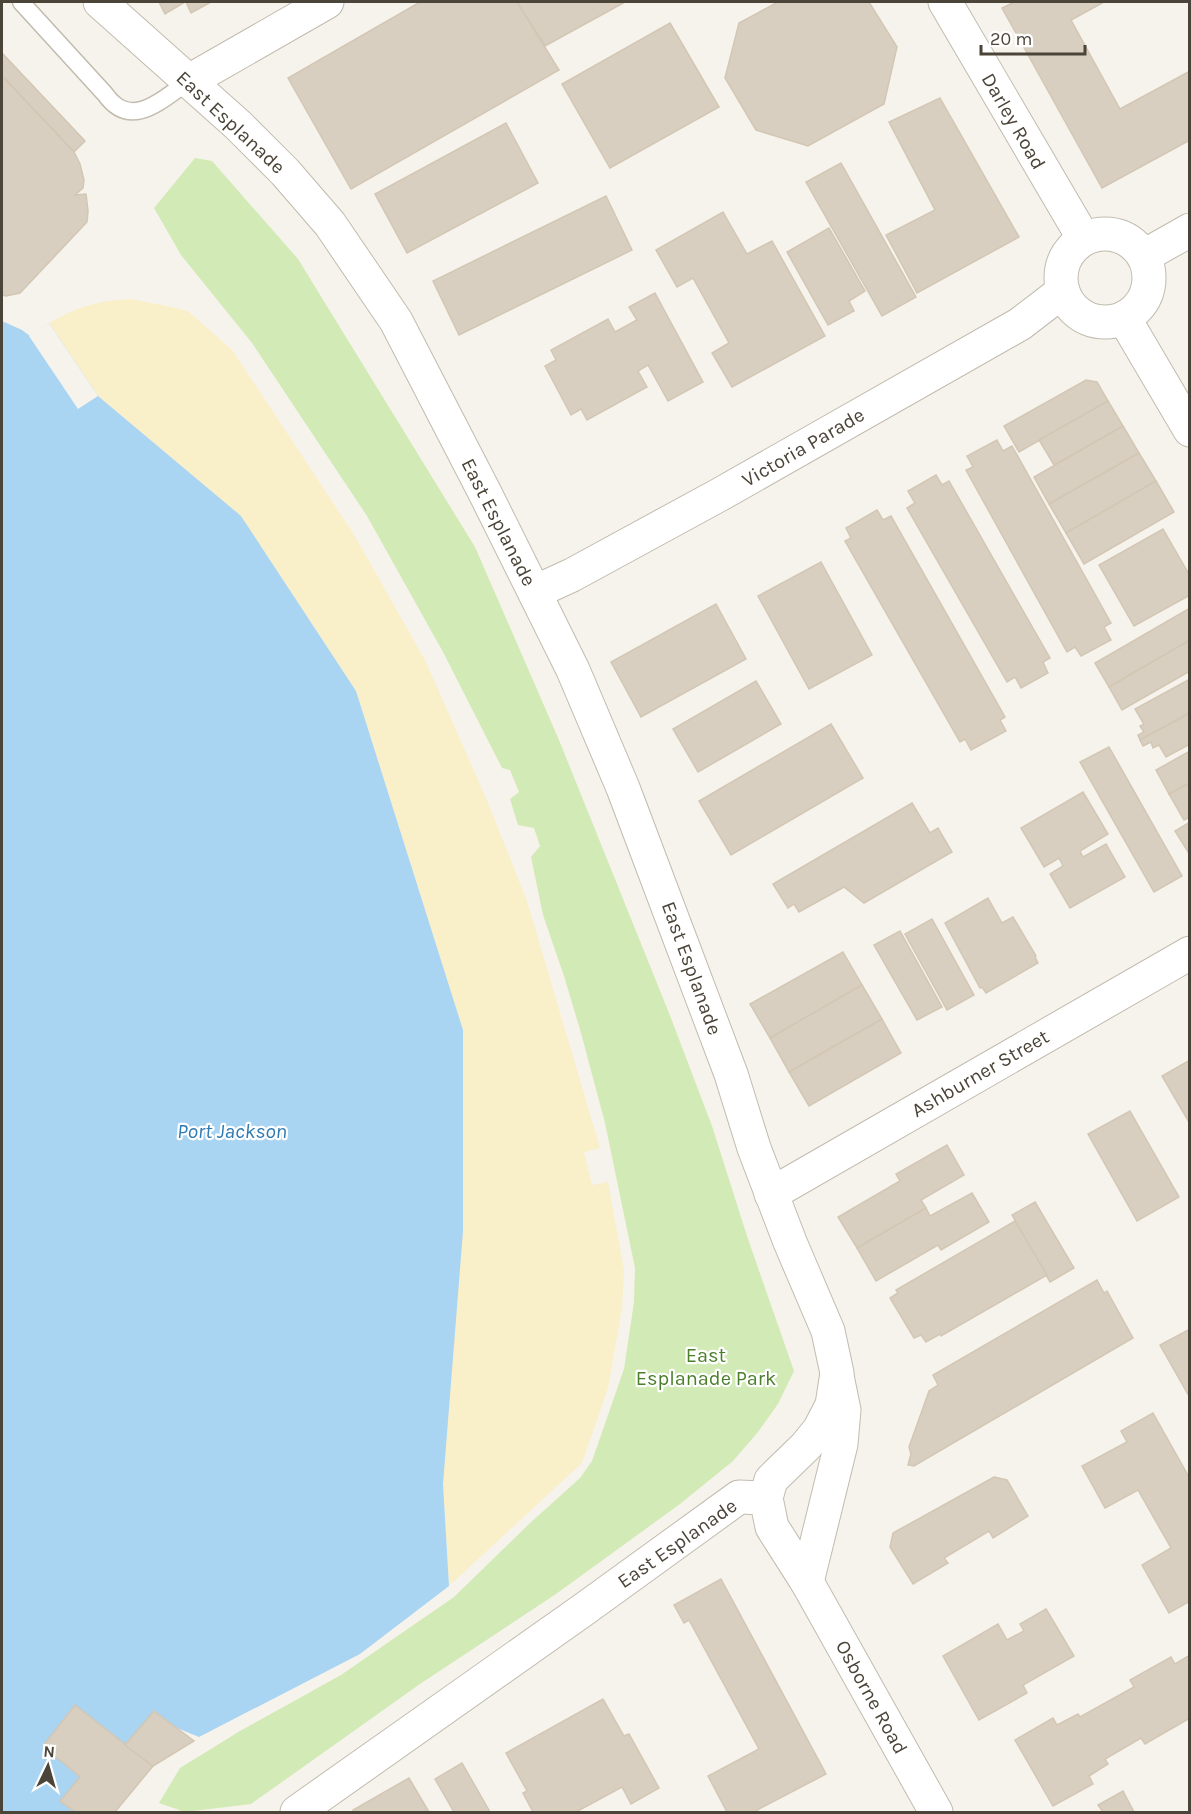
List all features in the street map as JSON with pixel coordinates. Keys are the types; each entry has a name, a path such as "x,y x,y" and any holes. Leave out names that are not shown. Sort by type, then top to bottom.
{"street":[{"name":"East Esplanade","path":"100,2 238,125 285,172 330,224 396,321 573,670 623,788 727,1063 746,1126 771,1194 828,1331 837,1373 832,1405 819,1430 771,1480 766,1498 739,1497 297,1812"},
{"path":"189,81 327,2"},
{"name":"Darley Road","path":"945,2 1084,239"},
{"path":"1144,256 1190,230"},
{"path":"1108,234 1119,236 1132,243 1144,256 1149,271 1149,286 1135,310 1124,318 1106,322 1090,319 1077,312 1063,291 1061,275 1065,260 1072,249 1084,239 1108,234"},
{"name":"Victoria Parade","path":"535,592 572,575 718,495 1020,324 1063,291"},
{"path":"1124,318 1190,430"},
{"name":"Ashburner Street","path":"771,1194 1190,953"},
{"path":"807,1582 841,1444 844,1410 837,1373"},
{"name":"Osborne Road","path":"766,1498 772,1527 807,1582 936,1812"}],"lane":[{"path":"21,2 113,104 125,112 141,111 156,104 189,81"}],"green space":[{"name":"East Esplanade Park","path":"195,158 212,161 298,259 475,547 559,740 669,1013 712,1126 794,1371 778,1404 733,1461 680,1504 556,1594 420,1684 251,1804 185,1812 159,1803 180,1768 240,1731 341,1675 454,1597 580,1478 592,1461 624,1369 634,1302 635,1268 605,1123 581,1033 543,915 531,857 540,846 534,828 518,825 510,799 519,792 510,770 502,768 443,652 367,516 252,343 181,255 154,208"}],"sand":[{"path":"131,299 189,312 232,350 353,533 425,660 486,798 527,901 600,1148 584,1152 592,1185 608,1182 624,1270 622,1308 608,1388 582,1463 449,1586 443,1484 463,1030 356,691 241,516 98,396 49,323 88,305"}],"water":[{"name":"Port Jackson","path":"2,321 30,336 49,323 98,396 241,516 356,691 463,1030 463,1231 443,1484 449,1586 360,1654 199,1737 172,1726 80,1812 2,1812"}],"pier":[{"path":"49,323 98,396 78,409 29,336"}],"building":[{"path":"159,2 185,2 165,14"},
{"path":"186,2 211,2 191,13"},
{"path":"420,2 517,2 559,70 351,189 288,78"},
{"path":"517,2 625,2 545,46"},
{"path":"778,2 869,2 897,47 884,104 808,146 756,130 725,78 739,23"},
{"path":"1014,2 1104,2 1071,20 1120,109 1190,71 1190,140 1102,188 1002,8"},
{"path":"670,23 719,107 610,168 562,84"},
{"path":"2,53 85,141 74,152 2,76"},
{"path":"2,76 74,152 84,180 83,188 75,195 86,194 88,211 87,222 20,293 6,296 2,295"},
{"path":"940,98 1019,237 917,293 886,235 935,210 889,122"},
{"path":"506,123 538,183 407,253 375,194"},
{"path":"841,163 916,297 882,316 806,182"},
{"path":"606,196 632,250 459,335 433,281"},
{"path":"723,212 747,254 772,241 825,336 732,387 712,353 729,343 693,278 677,287 656,250"},
{"path":"829,228 865,291 849,301 854,311 828,325 787,252"},
{"path":"655,293 703,382 668,401 648,365 638,371 647,387 587,420 581,409 571,415 545,366 556,360 551,350 608,319 615,332 637,320 629,307"},
{"path":"1086,380 1097,382 1108,401 1019,452 1004,426"},
{"path":"1108,401 1123,426 1054,465 1039,440"},
{"path":"1123,426 1139,453 1049,504 1034,477"},
{"path":"997,440 1003,451 1012,446 1111,623 1104,627 1111,640 1081,656 1075,647 1067,652 966,470 973,467 967,456"},
{"path":"1139,453 1156,481 1066,533 1049,504"},
{"path":"936,475 942,485 949,481 1050,658 1043,662 1048,673 1021,688 1015,677 1007,682 907,508 915,503 908,491"},
{"path":"1156,481 1174,512 1084,564 1066,533"},
{"path":"877,510 883,520 891,516 1005,717 1000,720 1006,731 971,750 965,739 960,742 845,541 851,538 846,528"},
{"path":"1163,529 1190,576 1190,595 1134,626 1099,565"},
{"path":"821,562 872,655 809,689 758,596"},
{"path":"716,604 746,659 641,717 611,662"},
{"path":"1190,608 1190,640 1109,687 1095,663"},
{"path":"1190,640 1190,671 1122,710 1109,687"},
{"path":"1190,679 1190,713 1140,740 1138,735 1144,732 1140,726 1144,724 1135,709"},
{"path":"756,681 781,724 698,772 673,729"},
{"path":"1190,713 1190,744 1166,757 1159,745 1153,748 1151,742 1143,746 1140,740"},
{"path":"831,724 863,778 731,855 699,801"},
{"path":"1109,747 1182,876 1154,892 1080,762"},
{"path":"1190,751 1190,783 1169,794 1156,770"},
{"path":"1190,783 1190,817 1184,820 1169,794"},
{"path":"1083,792 1108,834 1080,851 1083,857 1106,844 1125,877 1070,908 1050,874 1063,866 1059,858 1044,867 1021,828"},
{"path":"912,803 930,833 938,828 952,852 864,903 844,887 799,912 794,904 788,908 773,884"},
{"path":"1190,822 1190,855 1175,831"},
{"path":"988,898 1002,923 1013,917 1038,963 986,993 982,987 980,988 945,923"},
{"path":"932,919 974,995 947,1010 905,934"},
{"path":"900,931 942,1007 917,1020 874,945"},
{"path":"843,952 862,985 770,1038 750,1004"},
{"path":"862,985 882,1019 789,1072 770,1038"},
{"path":"882,1019 901,1053 809,1106 789,1072"},
{"path":"1190,1060 1190,1124 1162,1076"},
{"path":"1130,1111 1179,1197 1137,1221 1088,1134"},
{"path":"947,1145 964,1175 921,1200 926,1208 857,1248 838,1217 900,1181 896,1174"},
{"path":"972,1193 989,1222 941,1250 938,1245 876,1281 857,1248 926,1208 930,1216"},
{"path":"1035,1202 1074,1268 1050,1282 1012,1215"},
{"path":"1015,1221 1047,1275 941,1336 940,1334 926,1342 921,1335 914,1338 890,1298 898,1293 896,1290"},
{"path":"1097,1280 1104,1293 1107,1291 1133,1338 914,1466 908,1465 911,1454 909,1447 929,1391 938,1385 933,1375"},
{"path":"1190,1329 1190,1398 1160,1345"},
{"path":"1153,1413 1190,1479 1190,1601 1169,1613 1142,1565 1171,1548 1138,1490 1105,1508 1082,1466 1127,1442 1121,1431"},
{"path":"994,1477 1007,1480 1028,1516 993,1538 989,1531 944,1558 948,1563 913,1584 890,1547 893,1533"},
{"path":"721,1579 826,1774 757,1810 758,1812 727,1812 708,1776 759,1749 689,1620 684,1623 674,1605"},
{"path":"1046,1609 1074,1656 1023,1685 1027,1693 979,1720 943,1656 998,1624 1007,1640 1024,1631 1020,1624"},
{"path":"1190,1655 1190,1718 1145,1744 1141,1738 1105,1759 1108,1764 1089,1776 1093,1784 1053,1806 1015,1740 1053,1718 1057,1725 1078,1714 1080,1717 1134,1687 1130,1680 1171,1657 1175,1664"},
{"path":"603,1699 624,1736 629,1734 659,1788 631,1804 622,1787 576,1812 533,1812 523,1793 527,1791 506,1753"},
{"path":"75,1705 153,1766 115,1812 75,1812 60,1801 80,1777 43,1746"},
{"path":"154,1711 194,1741 153,1766 125,1745"},
{"path":"462,1763 490,1812 454,1812 435,1779"},
{"path":"409,1778 429,1812 354,1812 353,1810"},
{"path":"1123,1791 1134,1812 1103,1812 1098,1805"}]}
